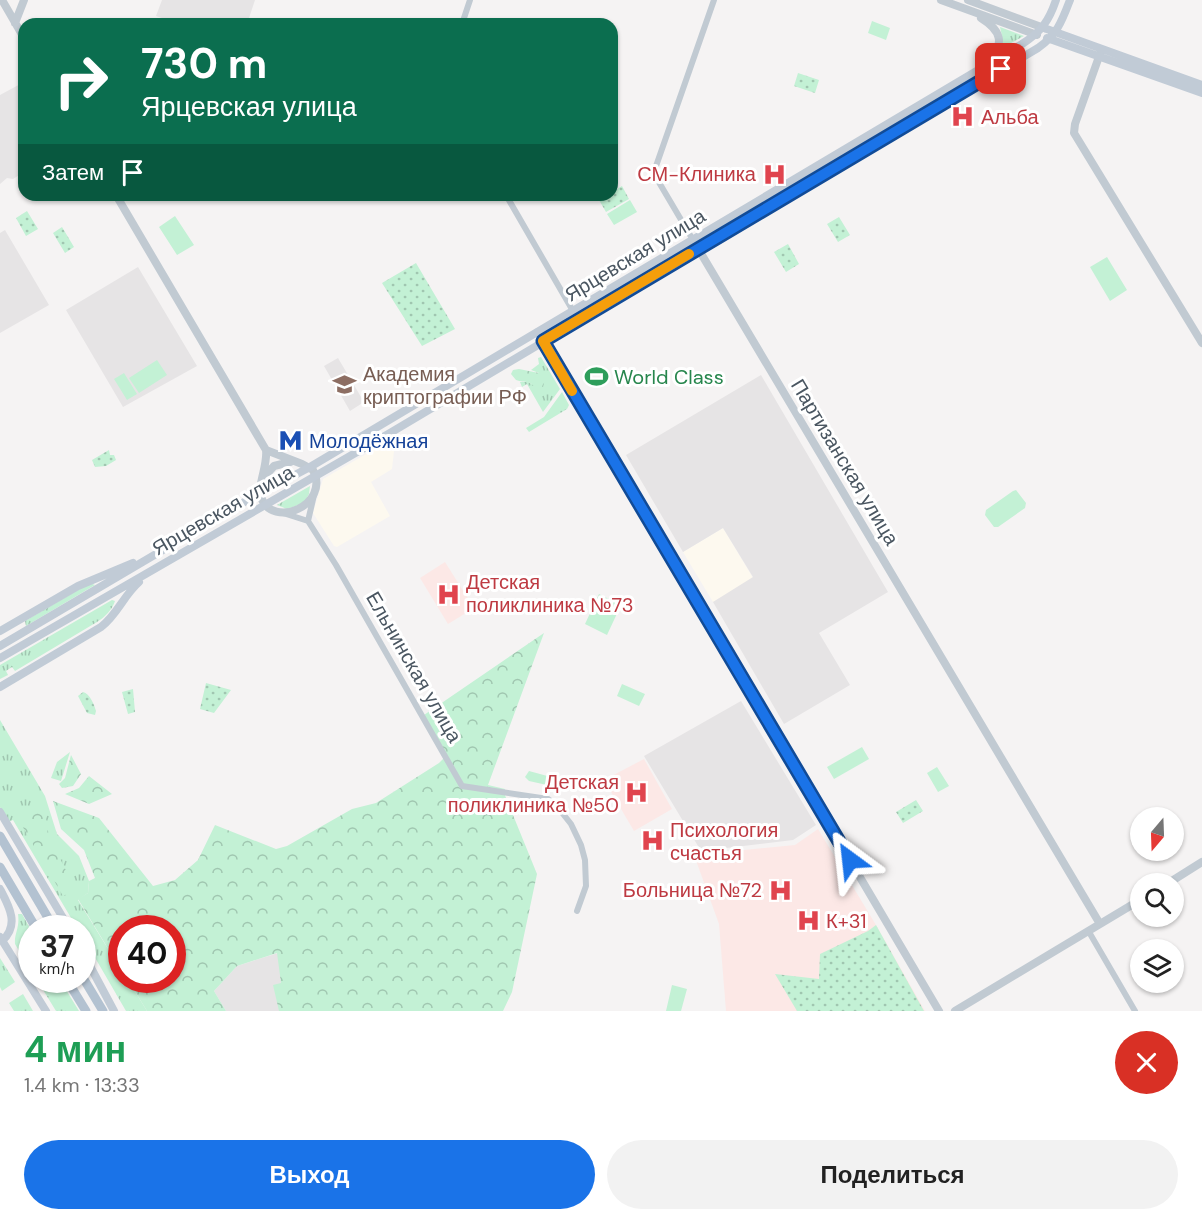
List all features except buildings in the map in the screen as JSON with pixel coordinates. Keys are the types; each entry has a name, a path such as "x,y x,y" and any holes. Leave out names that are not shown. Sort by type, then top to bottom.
{"main road":[{"path":"1053,36 1044,28 1056,0"},
{"path":"1053,36 1070,0"},
{"name":"Ярцевская улица","path":"0,646 260,492 310,467 987,65 1037,35 1044,28"},
{"path":"1037,35 1053,36 1202,93"},
{"name":"Ярцевская улица","path":"0,658 266,506 1053,36"},
{"path":"1100,53 1202,85"},
{"path":"202,527 210,530 211,536 208,539"},
{"path":"0,631 92,578 158,553"},
{"path":"0,687 108,621 127,594 157,568"},
{"path":"0,812 61,915"},
{"path":"0,836 46,915"},
{"path":"0,867 28,915"},
{"path":"0,889 13,920 10,932 1,939 46,1011"},
{"path":"96,976 114,1011"},
{"path":"75,993 86,1011"},
{"path":"92,993 100,1007"}],"street":[{"path":"2,0 18,28"},
{"path":"15,23 24,0"},
{"path":"464,18 470,0"},
{"name":"Партизанская улица","path":"714,0 655,169 657,178 1100,924"},
{"path":"941,0 1037,35"},
{"path":"968,0 1044,28"},
{"path":"969,11 992,25 998,34 997,51 987,65"},
{"path":"1100,53 1074,133 1202,343"},
{"path":"120,201 267,450 310,467 316,476 308,521 266,506 260,492 267,450"},
{"path":"509,201 573,311"},
{"path":"538,332 939,1011"},
{"path":"263,479 274,466 294,462"},
{"path":"282,512 302,508 314,493"},
{"name":"Ельнинская улица","path":"308,521 336,565 462,786 552,801 571,824 581,845 587,873 585,892 577,911"},
{"path":"1184,873 1202,862"},
{"path":"955,1011 1130,906"},
{"path":"1089,932 1135,1011"}],"shaded area":[{"path":"162,0 255,0 249,18 162,18 156,16"},
{"path":"18,85 18,176 13,179 7,178 0,184 0,95"},
{"path":"5,230 49,305 0,333 0,233"},
{"path":"138,267 197,366 123,407 66,310"},
{"name":"Академия криптографии РФ","path":"338,358 364,402 350,411 324,366"},
{"path":"761,375 888,592 819,633 850,685 784,724 713,602 753,577 723,528 683,552 626,455"},
{"path":"390,444 394,451 392,469 371,482 390,516 337,547 334,546 313,513 323,479 380,446"},
{"path":"723,528 753,578 713,602 683,552"},
{"name":"Детская поликлиника №73","path":"445,562 474,608 448,624 420,578"},
{"path":"741,701 816,825 793,840 701,851 644,756"},
{"name":"Детская поликлиника №50","path":"644,759 672,809 634,831 604,780"},
{"name":"Больница №72","path":"818,829 925,1011 726,1011 719,924 694,855 795,845"},
{"path":"278,953 327,1011 226,1011 214,991 237,966"}],"green space":[{"path":"872,21 890,28 886,40 868,33"},
{"path":"1000,27 1024,36 1002,48"},
{"path":"798,73 819,80 815,93 794,86"},
{"path":"622,186 629,199 606,212 600,201 618,201 618,188"},
{"path":"630,200 637,212 614,225 607,214"},
{"path":"27,211 38,229 26,236 16,218"},
{"path":"175,216 194,245 177,255 159,227"},
{"path":"839,217 850,235 838,242 827,224"},
{"path":"62,227 74,247 65,253 53,233"},
{"path":"788,244 799,264 786,272 774,252"},
{"path":"1107,257 1127,290 1110,301 1090,267"},
{"path":"416,263 455,329 422,346 382,283"},
{"path":"541,357 560,389 543,412 527,384 522,387 520,382 534,385 539,373 531,370 539,364 538,358"},
{"path":"157,360 167,375 139,393 129,378"},
{"path":"513,370 539,373 545,379 542,391 536,390 530,383 516,380 511,374"},
{"path":"124,373 137,394 127,400 114,379"},
{"path":"562,392 569,405 567,409 529,432 526,428 544,417"},
{"path":"109,450 110,455 114,455 116,460 106,466 95,467 92,460"},
{"path":"310,486 304,503 287,509 277,505"},
{"path":"1016,490 1026,503 1025,508 998,527 994,527 985,515 986,510"},
{"path":"90,583 95,585 26,626 25,621"},
{"path":"599,594 621,605 607,635 585,624"},
{"path":"112,600 115,601 112,607 100,620 15,671 12,667 6,671 8,675 0,679 0,665"},
{"path":"544,633 488,785 505,789 504,793 537,874 512,992 503,1011 279,1011 273,985 281,983 277,953 237,966 214,991 226,1011 147,1011 136,993 186,993 186,915 108,915 108,949 96,929 96,915 88,915 78,899 88,893 89,881 95,878 84,850 61,829 53,801 99,818 153,886 175,880 198,860 215,825 276,849 287,846 352,809 376,803 439,763 447,755 424,715"},
{"path":"206,683 231,690 214,713 200,709"},
{"path":"622,684 645,694 639,706 617,696"},
{"path":"133,689 135,712 128,714 122,692"},
{"path":"83,692 93,702 95,715 87,713 78,696"},
{"path":"0,720 45,796 57,834 79,856 89,881 88,893 78,900 87,915 69,915 13,820 8,822 0,807"},
{"path":"862,747 869,759 834,779 827,767"},
{"path":"70,752 61,781 51,778 57,762"},
{"path":"71,755 81,774 73,786 62,788 59,784 65,778"},
{"path":"937,767 949,786 938,792 927,773"},
{"path":"529,771 551,777 553,782 547,785 529,781 525,777"},
{"path":"89,776 112,794 89,804 65,794 79,788"},
{"path":"916,800 923,811 903,823 896,812"},
{"path":"37,801 45,812 49,837 76,890 63,896 17,817"},
{"path":"18,923 18,949 15,937"},
{"path":"876,925 924,1011 797,1011 775,974 819,979 820,954"},
{"path":"96,929 108,949 108,980 96,959"},
{"path":"0,958 15,982 2,991 0,987"},
{"path":"672,985 687,989 681,1011 666,1011"},
{"path":"45,993 68,993 79,1011 56,1011"},
{"path":"116,993 136,993 147,1011 126,1011"},
{"path":"23,994 33,1011 14,1011 9,1003"}],"slow traffic":[{"path":"572,391 543,341 689,254"}],"place":[{"name":"Альба","path":"963,117"},
{"name":"СМ-Клиника","path":"774,174"},
{"name":"World Class","path":"596,377"},
{"name":"Академия криптографии РФ","path":"345,385"},
{"name":"Молодёжная","path":"291,441"},
{"name":"Детская поликлиника №73","path":"448,594"},
{"name":"Детская поликлиника №50","path":"637,793"},
{"name":"Психология счастья","path":"652,841"},
{"name":"Больница №72","path":"780,890"},
{"name":"К+31","path":"808,921"}],"route":[{"path":"850,860 543,341 1001,69"}]}
